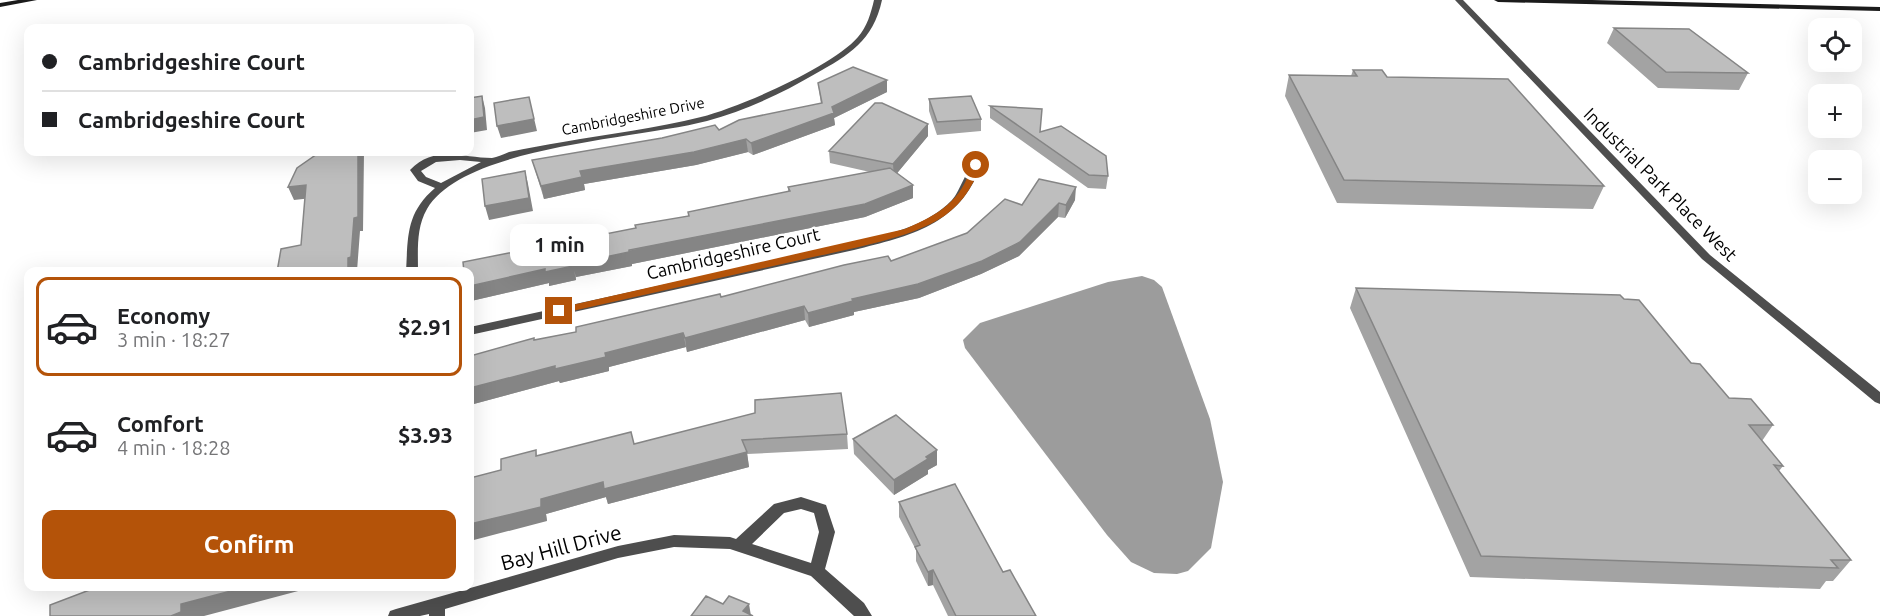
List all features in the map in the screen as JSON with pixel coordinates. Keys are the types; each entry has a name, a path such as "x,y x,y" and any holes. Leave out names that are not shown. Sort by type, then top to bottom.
{"street":[{"path":"0,5 33,0"},
{"name":"Cambridgeshire Drive","path":"412,267 413,232 417,219 423,207 442,187 495,160 535,149 697,120 726,112 842,55 860,40 871,26 878,0"},
{"name":"Industrial Park Place West","path":"1459,0 1706,257 1880,399"},
{"path":"1498,0 1880,9"},
{"name":"Cambridgeshire Drive","path":"442,187 422,179 415,170 426,160 434,158 495,160"},
{"name":"Cambridgeshire Court","path":"474,330 908,231 951,208 971,182 976,165"},
{"path":"739,546 779,508 801,503 821,509 827,532 817,571"},
{"name":"Bay Hill Drive","path":"396,616 437,610 618,552 674,542 730,543 817,571 864,616"}],"shaded area":[{"path":"1142,276 1154,280 1162,287 1210,419 1223,482 1211,548 1188,571 1177,574 1154,573 1131,562 1107,535 965,348 963,340 980,323 1108,282"}],"building":[{"path":"1614,28 1689,29 1748,73 1666,72"},
{"path":"853,67 887,80 832,107 834,113 751,143 746,139 694,152 580,171 582,177 541,186 532,160 662,138 715,125 719,130 739,120 822,103 818,83"},
{"path":"1353,70 1382,70 1387,77 1508,79 1604,186 1344,180 1289,75 1357,76"},
{"path":"482,96 484,117 474,119 474,97"},
{"path":"971,96 981,119 937,122 929,99"},
{"path":"529,97 534,119 497,126 494,103"},
{"path":"875,103 882,103 928,124 893,164 829,151"},
{"path":"990,106 1042,109 1040,132 1061,126 1106,156 1108,176 1089,175"},
{"path":"314,156 358,156 358,217 354,218 348,267 278,267 281,249 301,245 306,185 288,187 297,168"},
{"path":"890,168 913,185 865,204 629,250 629,252 572,264 573,266 545,272 545,269 474,285 474,267 464,267 463,262 636,228 635,225 689,216 688,212 790,191 788,187"},
{"path":"525,171 529,198 485,206 482,179"},
{"path":"1039,179 1076,187 1066,205 1059,203 1020,242 982,261 918,284 852,299 853,301 808,313 804,306 685,338 683,333 605,353 606,357 555,369 555,366 474,387 474,355 534,338 534,340 576,332 576,327 720,294 721,297 844,265 888,256 891,261 967,233 1005,199 1022,205"},
{"path":"1356,288 1620,295 1624,299 1639,300 1691,363 1700,364 1729,398 1751,399 1773,425 1749,425 1783,466 1774,465 1851,560 1831,560 1838,568 1481,556"},
{"path":"841,393 847,434 742,440 747,452 604,489 603,482 541,499 541,507 474,523 474,477 501,470 501,459 536,450 536,456 631,432 634,444 755,413 755,400"},
{"path":"896,415 937,450 926,457 928,459 894,480 853,439"},
{"path":"955,484 1003,572 1010,570 1036,616 956,616 933,570 928,572 915,547 920,545 899,502"},
{"path":"87,591 231,591 181,604 181,612 171,616 50,616 50,605"},
{"path":"706,596 723,604 729,596 749,604 743,611 753,616 691,616"}],"route":[{"path":"559,311 908,231 951,208 971,182 976,165"}]}
